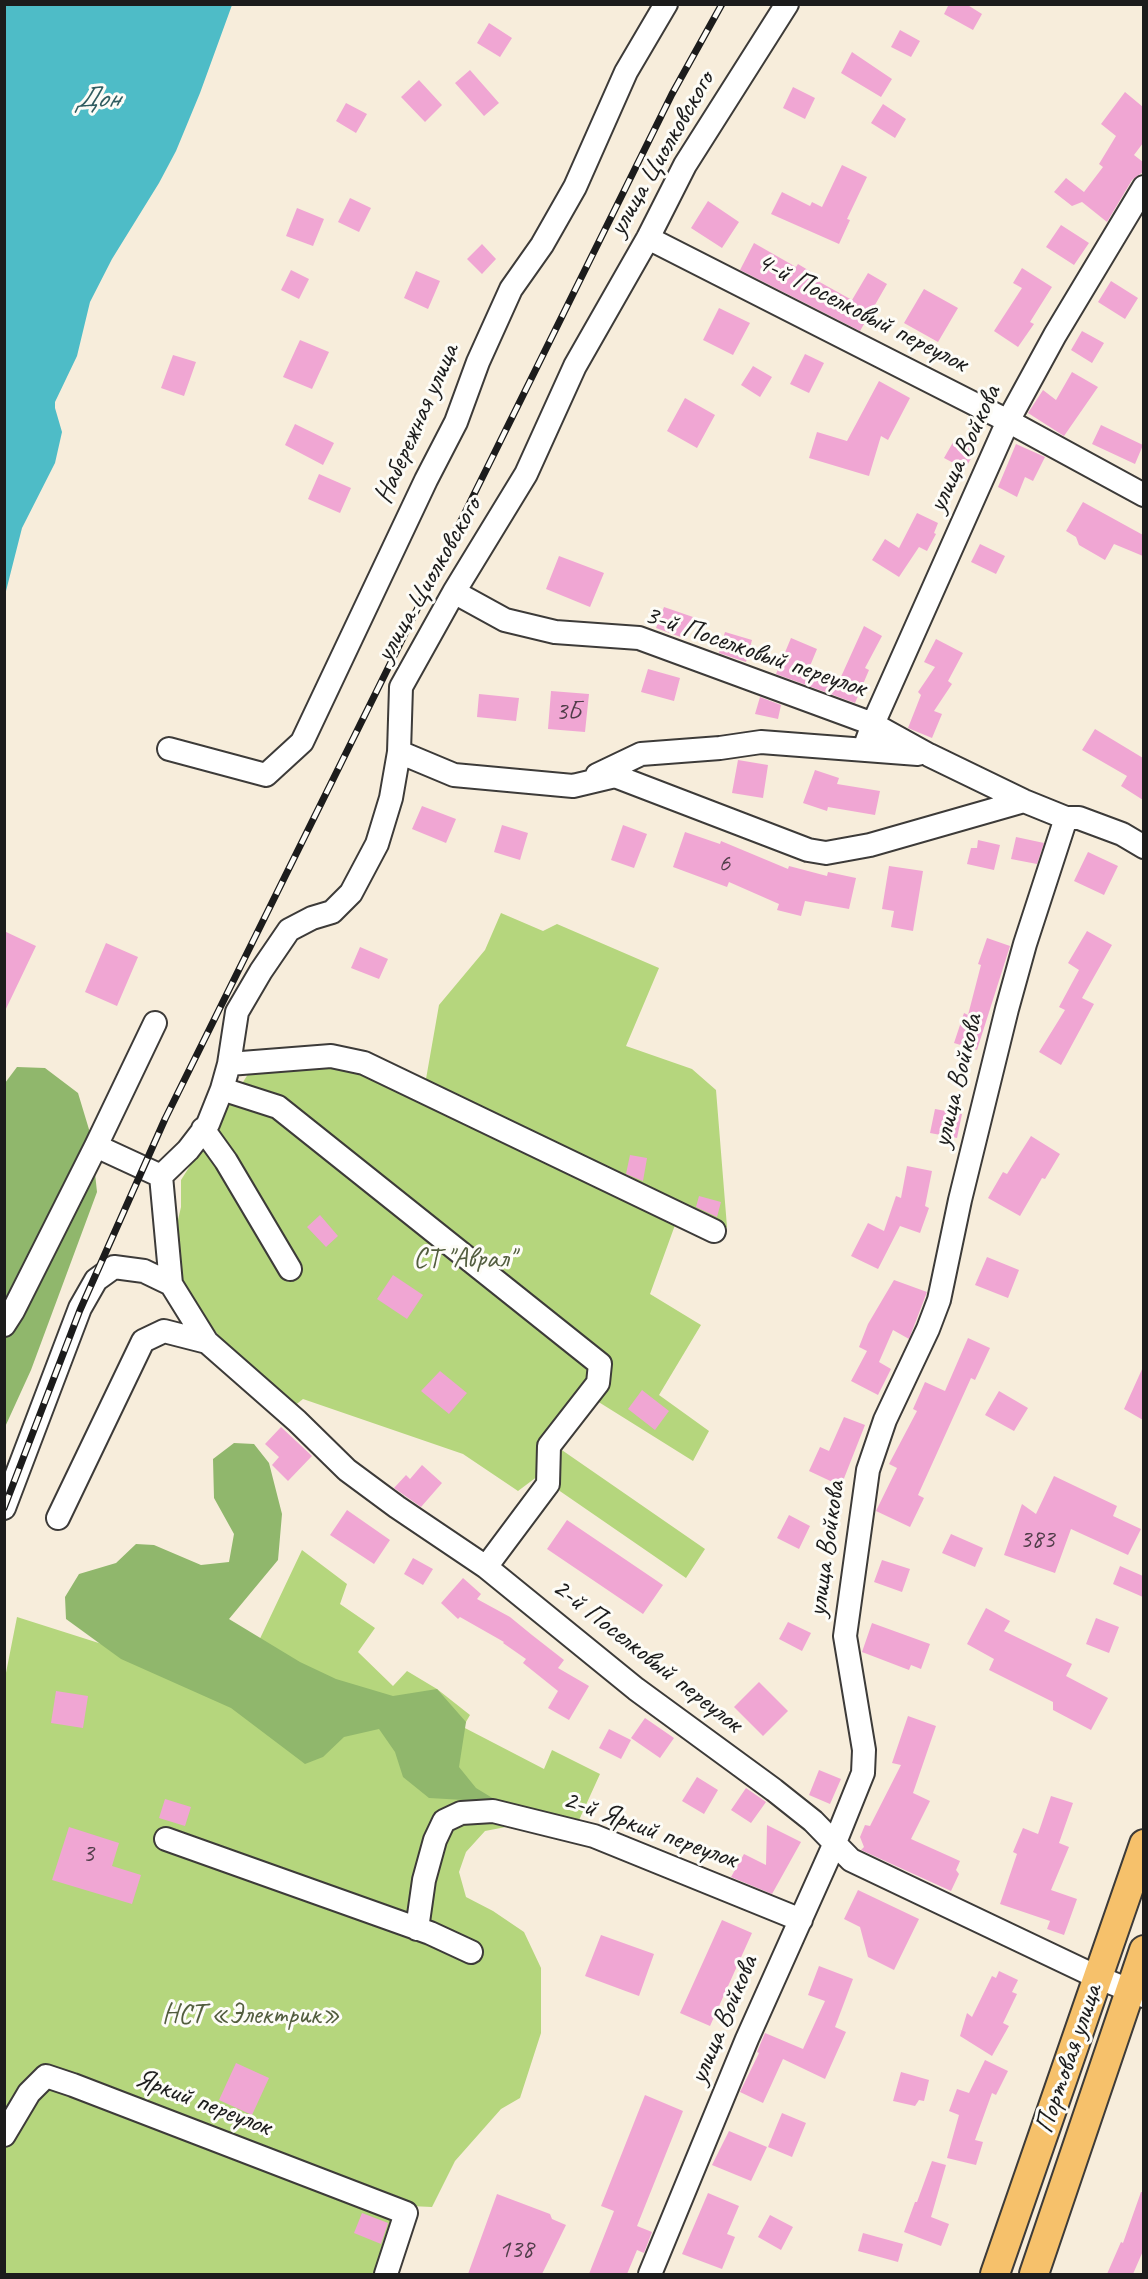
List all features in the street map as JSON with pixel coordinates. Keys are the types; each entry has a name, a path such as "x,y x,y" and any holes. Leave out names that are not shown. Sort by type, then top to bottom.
{"main road":[{"name":"Портовая улица","path":"995,2274 1143,1844"},
{"name":"Портовая улица","path":"1034,2274 1137,1994 1143,1950"}],"street":[{"name":"Набережная улица","path":"169,749 266,775 302,742 426,480 456,422 478,362 511,289 542,245 575,187 626,72 666,4"},
{"name":"улица Циолковского","path":"161,1176 188,1150 203,1129 222,1089 229,1064 237,1012 283,938 289,930 312,918 332,912 351,894 377,844 391,798 399,752 402,687 454,592 526,474 575,366 648,238 685,165 787,4"},
{"name":"улица Войкова","path":"864,749 873,724 1008,421 1055,335 1143,187"},
{"name":"4-й Поселковый переулок","path":"648,238 1008,421 1143,495"},
{"name":"3-й Поселковый переулок","path":"454,592 505,620 555,632 639,639 873,724 929,755 1024,801 1066,818 1079,818 1122,834 1143,847"},
{"name":"3-й Поселковый переулок","path":"573,786 641,754 720,748 761,742 929,755"},
{"path":"399,752 454,774 573,786 615,776 808,850 826,853 870,845 1024,801"},
{"name":"улица Войкова","path":"650,2274 747,2040 834,1845 863,1773 864,1750 845,1636 868,1470 885,1420 928,1329 939,1300 960,1200 1006,1009 1066,818"},
{"path":"4,1324 14,1311 155,1023"},
{"path":"229,1064 331,1056 364,1063 714,1231"},
{"path":"222,1089 278,1107 600,1364 598,1383 549,1446 548,1484 486,1567"},
{"path":"203,1129 226,1161 290,1269"},
{"path":"96,1146 161,1176 171,1284"},
{"path":"4,1508 80,1308 96,1280 114,1267 144,1271 171,1284"},
{"name":"2-й Поселковый переулок","path":"171,1284 207,1342 282,1406 347,1470 486,1567 636,1689 813,1821 851,1860 1137,1994"},
{"path":"58,1518 143,1341 164,1331 207,1342"},
{"name":"2-й Яркий переулок","path":"417,1929 424,1880 435,1840 444,1821 461,1813 493,1811 594,1836 801,1920"},
{"path":"166,1839 417,1929 471,1952"},
{"name":"Яркий переулок","path":"4,2135 29,2093 46,2076 406,2213 386,2274"}],"green space":[{"name":"СТ \"Аврал\"","path":"501,913 543,931 557,924 659,968 626,1046 692,1069 716,1090 727,1227 722,1231 679,1214 650,1294 701,1325 659,1395 709,1431 693,1461 589,1396 556,1446 705,1549 686,1578 538,1476 518,1491 463,1454 303,1399 293,1407 234,1356 167,1267 181,1207 181,1180 262,1052 339,1046 426,1079 439,1005 485,950"},
{"path":"17,1067 45,1068 78,1093 91,1136 97,1192 31,1370 5,1427 5,1083"},
{"path":"234,1443 254,1444 269,1463 282,1514 278,1560 229,1619 300,1662 336,1679 393,1696 437,1689 466,1722 459,1767 476,1788 499,1802 429,1798 403,1777 395,1752 379,1729 344,1737 323,1757 305,1764 231,1708 121,1659 66,1619 65,1597 79,1574 116,1563 136,1544 154,1545 201,1565 229,1562 234,1534 214,1498 213,1459"},
{"name":"НСТ «Электрик»","path":"302,1550 347,1584 340,1604 375,1628 358,1652 393,1686 407,1671 437,1689 470,1715 463,1727 544,1769 552,1750 600,1774 570,1840 511,1826 485,1831 466,1852 459,1872 466,1897 493,1911 524,1932 541,1968 541,2033 520,2098 501,2109 455,2161 432,2207 410,2206 381,2274 5,2274 4,1683 17,1617 237,1687"}],"water":[{"name":"Дон","path":"5,4 232,5 176,151 112,259 90,302 77,356 55,402 62,432 55,463 22,528 5,595"}],"building":[{"path":"949,4 966,4 982,14 973,30 944,14"},
{"path":"489,23 512,38 500,57 477,43"},
{"path":"900,30 920,41 911,57 891,47"},
{"path":"852,52 892,79 881,97 841,73"},
{"path":"470,70 499,103 484,116 455,83"},
{"path":"419,80 442,105 425,122 401,97"},
{"path":"793,87 815,98 805,119 783,108"},
{"path":"1125,92 1143,107 1143,143 1134,155 1143,162 1143,172 1132,180 1107,222 1082,202 1072,206 1054,192 1066,178 1084,192 1103,167 1099,164 1116,136 1101,124"},
{"path":"346,103 367,114 356,133 336,121"},
{"path":"883,104 906,119 895,138 871,123"},
{"path":"842,165 867,177 847,219 850,220 839,244 771,214 782,192 810,206 812,202 822,207"},
{"path":"350,198 371,208 359,232 338,222"},
{"path":"708,201 739,222 722,248 691,228"},
{"path":"297,208 324,219 313,246 286,236"},
{"path":"1061,225 1089,243 1074,265 1046,247"},
{"path":"754,243 796,267 798,264 818,276 816,280 852,300 868,273 887,284 860,331 740,270"},
{"path":"482,244 496,259 482,274 467,259"},
{"path":"1022,268 1052,287 1030,322 1034,324 1018,347 994,331 1022,288 1013,283"},
{"path":"291,270 309,279 299,299 281,290"},
{"path":"416,271 440,281 428,309 404,298"},
{"path":"1111,281 1138,298 1125,319 1098,302"},
{"path":"924,289 958,308 938,342 904,323"},
{"path":"719,308 750,323 733,355 703,340"},
{"path":"1082,331 1104,343 1092,363 1071,350"},
{"path":"300,340 329,352 312,389 283,377"},
{"path":"805,354 824,363 809,393 790,384"},
{"path":"173,355 196,362 184,396 161,388"},
{"path":"753,366 772,377 760,397 741,385"},
{"path":"1072,372 1098,387 1064,436 1028,413 1043,390 1056,400"},
{"path":"879,381 910,398 888,440 881,436 869,476 809,458 817,432 847,441"},
{"path":"685,398 715,415 697,448 667,431"},
{"path":"295,424 334,443 323,465 285,445"},
{"path":"1101,425 1143,445 1135,464 1092,444"},
{"path":"956,437 977,448 965,469 944,458"},
{"path":"1016,444 1045,457 1033,481 1025,477 1017,497 998,487"},
{"path":"319,474 351,488 340,513 308,499"},
{"path":"1083,502 1143,535 1143,556 1114,544 1105,560 1079,545 1076,537 1066,531"},
{"path":"917,513 938,523 934,533 936,534 927,551 919,547 899,577 872,560 885,539 899,548"},
{"path":"980,544 1005,556 996,574 971,562"},
{"path":"559,556 604,573 590,607 546,589"},
{"path":"664,607 693,617 686,639 656,628"},
{"path":"864,626 882,636 865,668 869,670 855,703 776,674 791,638 817,649 810,666 840,679"},
{"path":"725,632 752,640 746,662 719,653"},
{"path":"936,639 963,653 948,681 952,684 934,711 942,714 932,738 908,728 921,695 918,692 935,667 924,662"},
{"path":"648,669 680,678 674,701 641,692"},
{"path":"551,691 589,694 585,732 548,729"},
{"path":"479,694 519,698 516,721 477,717"},
{"path":"760,697 781,705 778,719 755,714"},
{"path":"1095,729 1143,758 1143,800 1121,786 1127,776 1082,750"},
{"path":"738,760 768,765 763,798 732,793"},
{"path":"815,770 839,778 837,784 880,791 875,815 828,807 827,811 803,803"},
{"path":"422,806 456,819 446,843 412,829"},
{"path":"502,825 528,833 520,860 494,852"},
{"path":"623,825 647,834 634,868 611,860"},
{"path":"685,832 720,844 721,841 788,869 789,866 827,876 828,872 856,878 849,909 805,901 801,916 777,910 779,904 729,882 727,887 673,867"},
{"path":"1016,837 1044,843 1037,864 1011,859"},
{"path":"978,840 1000,845 994,870 967,864 971,848 977,848"},
{"path":"1088,852 1118,866 1104,895 1074,881"},
{"path":"889,866 923,871 913,931 891,927 894,911 882,909"},
{"path":"4,931 36,946 4,1013"},
{"path":"1087,931 1112,945 1082,998 1094,1004 1061,1065 1039,1052 1065,1010 1059,1007 1079,970 1068,963"},
{"path":"987,938 1010,946 977,1050 954,1043 964,1013 968,1015 981,965 978,964"},
{"path":"106,943 138,957 117,1006 85,992"},
{"path":"360,947 388,959 379,979 351,968"},
{"path":"935,1109 962,1114 957,1138 930,1133"},
{"path":"1031,1136 1060,1154 1045,1179 1042,1178 1020,1216 988,1198 1003,1172 1007,1174"},
{"path":"630,1155 647,1158 643,1181 626,1174"},
{"path":"907,1166 932,1171 925,1206 929,1208 920,1233 900,1226 878,1269 851,1256 868,1223 884,1231 896,1196 901,1198"},
{"path":"699,1196 721,1202 717,1217 696,1207"},
{"path":"320,1215 338,1236 326,1247 307,1227"},
{"path":"987,1257 1019,1270 1008,1298 975,1285"},
{"path":"393,1275 423,1295 407,1319 377,1299"},
{"path":"894,1280 927,1292 909,1339 893,1330 879,1362 891,1369 878,1395 851,1381 867,1351 859,1347 868,1324"},
{"path":"968,1338 990,1348 975,1380 971,1378 918,1495 924,1498 910,1527 876,1511 897,1468 889,1464 917,1411 913,1409 925,1382 945,1391"},
{"path":"1143,1367 1143,1420 1124,1409"},
{"path":"440,1371 467,1393 449,1414 421,1391"},
{"path":"642,1390 669,1411 655,1430 628,1409"},
{"path":"999,1391 1028,1408 1014,1431 985,1415"},
{"path":"844,1417 865,1425 841,1486 809,1471 820,1447 829,1451"},
{"path":"281,1427 312,1456 288,1481 272,1465 279,1457 265,1444"},
{"path":"422,1465 442,1483 421,1507 394,1488 406,1475 410,1479"},
{"path":"1054,1476 1117,1506 1113,1516 1141,1529 1128,1555 1071,1529 1055,1573 1004,1555 1022,1504 1036,1514"},
{"path":"347,1510 390,1540 374,1564 330,1535"},
{"path":"789,1515 810,1526 799,1549 777,1538"},
{"path":"567,1520 663,1585 643,1614 547,1549"},
{"path":"951,1534 983,1548 975,1567 942,1553"},
{"path":"413,1558 433,1569 423,1585 404,1574"},
{"path":"882,1560 910,1569 902,1592 874,1582"},
{"path":"1120,1566 1143,1576 1143,1597 1113,1584"},
{"path":"463,1578 481,1594 477,1599 510,1617 564,1660 558,1668 589,1686 569,1720 548,1708 558,1691 523,1663 526,1659 504,1642 460,1617 458,1619 441,1603"},
{"path":"986,1608 1010,1621 1004,1631 1072,1664 1066,1676 1108,1698 1091,1730 1053,1710 1053,1702 989,1670 994,1659 967,1644"},
{"path":"1096,1618 1119,1627 1109,1653 1086,1644"},
{"path":"788,1622 811,1633 802,1651 779,1639"},
{"path":"872,1623 930,1644 921,1669 911,1665 909,1670 862,1652"},
{"path":"759,1682 788,1711 763,1736 734,1707"},
{"path":"56,1691 88,1696 83,1728 51,1723"},
{"path":"908,1716 936,1726 913,1793 930,1801 911,1839 960,1861 956,1870 959,1874 951,1891 861,1850 864,1847 860,1837 865,1825 870,1826 901,1765 892,1763"},
{"path":"645,1718 674,1738 660,1758 631,1738"},
{"path":"609,1729 631,1740 621,1759 599,1748"},
{"path":"819,1770 841,1779 830,1804 809,1795"},
{"path":"697,1777 718,1790 704,1814 682,1801"},
{"path":"746,1788 766,1802 751,1823 731,1810"},
{"path":"1051,1796 1073,1803 1059,1843 1069,1847 1051,1890 1077,1899 1064,1935 1047,1929 1050,1921 1000,1904 1017,1854 1013,1852 1023,1828 1038,1834"},
{"path":"165,1799 191,1807 185,1826 159,1818"},
{"path":"767,1825 801,1842 772,1894 731,1877 744,1854 766,1865"},
{"path":"69,1827 119,1843 112,1866 141,1875 132,1904 52,1880"},
{"path":"858,1890 919,1919 894,1970 868,1957 860,1927 844,1919"},
{"path":"722,1920 752,1933 710,2026 680,2013"},
{"path":"601,1935 654,1954 639,1996 585,1976"},
{"path":"819,1966 853,1979 835,2027 846,2032 825,2079 783,2059 763,2103 740,2092 759,2053 757,2052 765,2033 803,2049 825,2001 808,1995"},
{"path":"999,1971 1018,1980 1012,1992 1017,1994 1003,2023 1009,2026 992,2056 960,2036 967,2013 972,2017 992,1976 996,1978"},
{"path":"985,2060 1008,2071 996,2095 992,2093 975,2140 983,2142 976,2165 947,2158 959,2115 949,2111 957,2089 969,2093"},
{"path":"236,2063 269,2078 252,2115 219,2100"},
{"path":"901,2072 929,2080 924,2101 919,2100 915,2106 893,2101"},
{"path":"645,2095 683,2111 637,2226 652,2232 644,2253 637,2250 627,2274 589,2274 614,2211 601,2206"},
{"path":"782,2113 806,2123 792,2157 768,2147"},
{"path":"729,2131 767,2147 751,2181 712,2165"},
{"path":"932,2161 946,2165 931,2217 949,2224 941,2246 904,2232"},
{"path":"1141,2192 1143,2192 1143,2251 1133,2274 1107,2274 1121,2242 1123,2243"},
{"path":"708,2193 739,2206 727,2234 735,2237 722,2269 682,2254"},
{"path":"497,2194 550,2214 552,2219 566,2225 542,2274 468,2274"},
{"path":"362,2213 388,2223 381,2244 354,2233"},
{"path":"770,2215 793,2227 781,2250 758,2237"},
{"path":"863,2233 903,2244 898,2262 858,2251"}],"railway":[{"path":"4,1508 80,1310 165,1119 672,94 722,4"}]}
